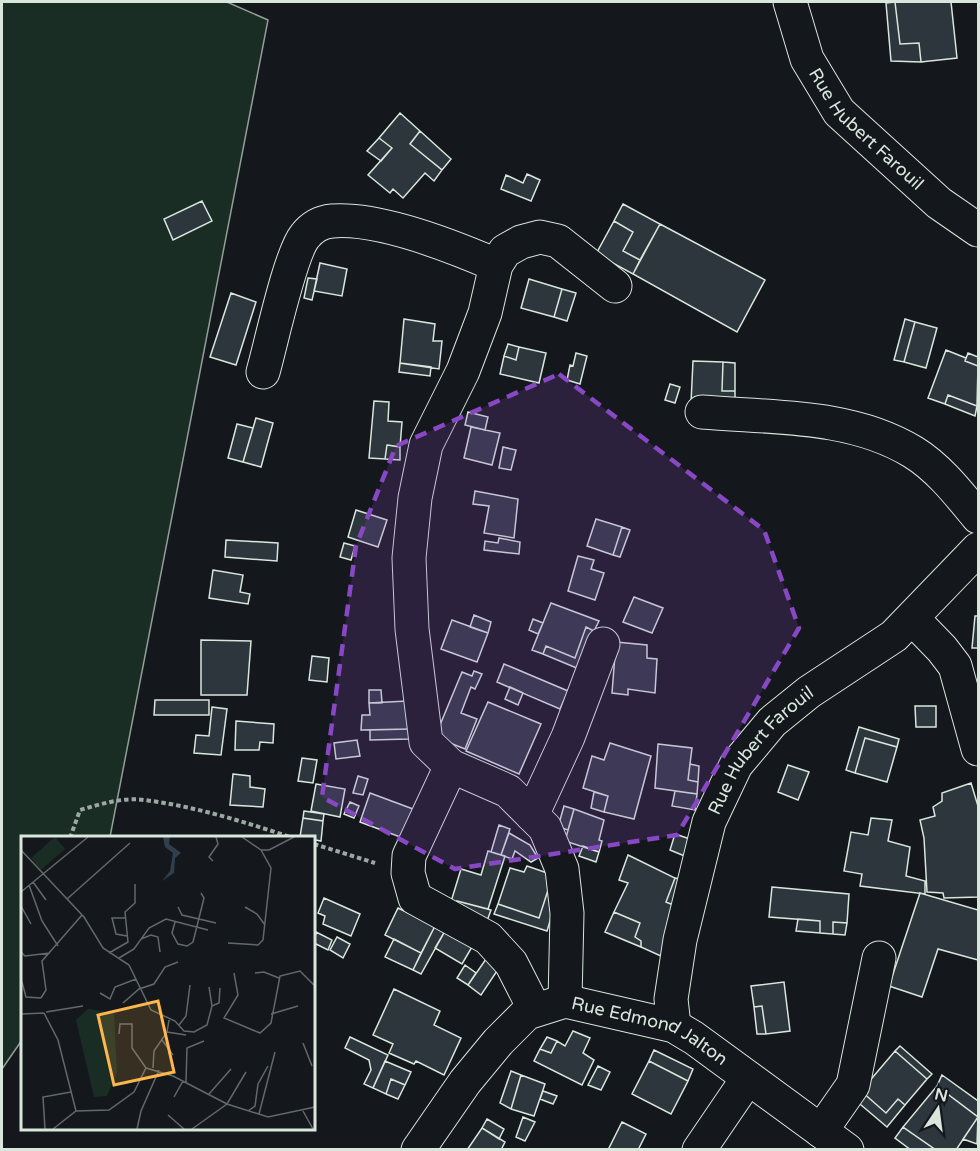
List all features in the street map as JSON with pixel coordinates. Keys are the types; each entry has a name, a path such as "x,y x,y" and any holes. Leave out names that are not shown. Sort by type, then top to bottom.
{"street":[{"name":"Rue Hubert Farouil","path":"790,2 807,58 839,112 939,203 978,230"},
{"path":"263,372 295,258 303,238 314,226 331,221 372,224 455,247 496,265"},
{"path":"550,1006 567,913 562,869 545,828 508,791 451,766 426,742 412,628 408,558 415,498 426,446 463,371 485,313 496,265 505,251 521,242 540,237 558,241 615,286"},
{"path":"702,412 822,421 871,430 915,453 951,484 978,517"},
{"name":"Rue Hubert Farouil","path":"674,1026 671,999 682,929 709,822 736,765 772,722 808,692 894,636 978,549"},
{"path":"912,618 955,666 978,749"},
{"path":"532,815 568,737 603,644"},
{"path":"451,766 412,849 408,873 416,898 488,938 550,1006"},
{"path":"821,1131 854,1085 879,958"},
{"path":"418,1149 465,1082 498,1042 527,1013 550,1006"},
{"name":"Rue Edmond Jalton","path":"550,1006 674,1026 694,1038 847,1149"},
{"path":"699,1149 748,1078"}],"path":[{"path":"70,836 80,810 108,802 143,800 248,823 290,836"},
{"path":"315,844 408,873"}],"highlighted area":[{"path":"559,374 764,530 799,628 677,835 455,869 322,797 356,546 396,446"}],"green space":[{"path":"2,2 227,2 268,20 110,836 21,836 21,1041 2,1069"}],"building":[{"path":"895,2 951,2 957,58 921,62 919,43 900,44"},
{"path":"895,2 900,44 919,43 921,62 891,61 886,3"},
{"path":"400,113 420,131 410,144 442,170 434,181 425,173 403,198 393,189 390,193 368,175 392,148 379,138"},
{"path":"420,131 451,159 442,170 410,144"},
{"path":"379,138 392,148 381,161 367,151"},
{"path":"527,174 540,180 531,201 501,189 506,175 523,183"},
{"path":"202,201 212,221 173,240 164,219"},
{"path":"623,204 660,224 640,260 623,251 633,232 614,221"},
{"path":"614,221 633,232 623,251 640,260 633,274 596,254"},
{"path":"660,224 765,280 737,332 633,274"},
{"path":"320,263 347,269 342,296 314,291"},
{"path":"308,278 317,279 312,300 304,298"},
{"path":"529,279 562,289 554,317 521,308"},
{"path":"562,289 576,293 567,321 554,317"},
{"path":"231,293 256,302 236,365 210,357"},
{"path":"404,319 435,324 433,341 442,341 439,369 400,363"},
{"path":"905,319 915,322 904,362 894,360"},
{"path":"915,322 937,328 926,368 904,362"},
{"path":"508,344 519,347 516,360 504,356"},
{"path":"519,347 546,353 539,383 500,374 504,356 516,360"},
{"path":"946,350 978,366 977,406 948,395 945,404 928,398"},
{"path":"576,353 587,356 580,384 567,380 570,365 573,366"},
{"path":"968,353 978,357 978,366 965,361"},
{"path":"693,361 723,362 722,391 735,391 735,405 691,403"},
{"path":"723,362 735,363 735,391 722,391"},
{"path":"400,363 431,367 430,376 399,372"},
{"path":"670,384 680,387 675,403 665,400"},
{"path":"948,395 977,406 975,416 945,404"},
{"path":"374,401 389,402 388,421 402,422 400,447 387,445 385,459 369,458"},
{"path":"468,412 488,417 485,430 465,425"},
{"path":"256,418 273,423 261,467 243,462"},
{"path":"237,424 253,428 243,462 228,458"},
{"path":"471,427 500,433 492,465 464,458"},
{"path":"387,445 400,447 400,460 385,459"},
{"path":"503,447 516,450 511,470 499,468"},
{"path":"475,491 518,499 514,538 484,533 489,506 473,504"},
{"path":"356,510 387,520 378,547 348,537"},
{"path":"596,519 622,527 613,555 587,546"},
{"path":"622,527 630,530 620,557 613,555"},
{"path":"499,538 520,542 519,554 484,550 485,541 498,543"},
{"path":"226,540 278,543 277,561 225,557"},
{"path":"344,543 355,546 351,560 340,557"},
{"path":"578,556 594,560 591,569 604,573 595,600 568,591"},
{"path":"213,570 243,575 240,592 250,594 248,604 209,598"},
{"path":"634,597 663,608 652,633 623,622"},
{"path":"551,603 599,621 594,631 586,627 575,658 546,646 543,654 532,650"},
{"path":"474,615 491,622 488,633 470,627"},
{"path":"975,616 978,616 978,648 972,648"},
{"path":"533,619 543,623 538,634 529,630"},
{"path":"452,620 488,633 477,662 441,649"},
{"path":"586,627 594,631 579,669 543,654 546,646 575,658"},
{"path":"201,640 251,641 247,695 201,695"},
{"path":"616,642 647,645 647,658 657,659 655,693 628,689 628,695 612,693"},
{"path":"312,656 329,658 327,682 309,680"},
{"path":"504,664 568,691 560,709 497,682"},
{"path":"474,671 482,674 475,689 471,687 461,713 477,719 465,749 435,737 462,672 472,676"},
{"path":"510,687 523,693 518,705 505,699"},
{"path":"369,690 381,690 382,703 369,703"},
{"path":"155,700 209,700 209,715 154,715"},
{"path":"407,701 409,729 361,730 362,715 370,715 369,703"},
{"path":"488,702 541,724 519,774 466,751"},
{"path":"915,706 936,706 936,727 916,727"},
{"path":"212,707 227,709 221,755 194,753 196,735 209,736"},
{"path":"236,721 274,724 273,743 260,742 259,750 235,750"},
{"path":"859,727 899,739 897,747 865,738 855,773 846,770"},
{"path":"409,729 409,739 370,740 370,730"},
{"path":"865,738 897,747 887,782 855,773"},
{"path":"357,740 360,756 336,759 334,743"},
{"path":"610,743 651,756 634,819 604,812 608,796 583,788 592,756 604,760"},
{"path":"658,744 692,748 688,780 698,782 697,794 655,788"},
{"path":"302,758 317,760 313,783 298,781"},
{"path":"690,764 699,766 698,782 688,780"},
{"path":"788,765 809,772 798,800 778,792"},
{"path":"233,774 250,776 250,787 265,789 263,807 230,805"},
{"path":"358,776 368,779 363,795 353,793"},
{"path":"971,783 978,806 978,897 944,898 943,893 927,892 924,838 920,820 935,816 933,807 942,801 942,793"},
{"path":"316,784 345,789 340,817 311,811"},
{"path":"675,791 697,794 695,810 672,806"},
{"path":"594,792 608,796 604,812 591,808"},
{"path":"370,793 413,809 403,838 360,822"},
{"path":"350,802 359,806 354,818 344,814"},
{"path":"564,806 574,809 568,830 558,827"},
{"path":"574,809 604,820 599,840 602,841 599,852 565,841"},
{"path":"304,811 324,814 323,821 303,818"},
{"path":"303,818 323,821 321,841 315,840 315,836 300,836"},
{"path":"871,818 892,820 888,841 910,847 906,876 925,881 925,894 860,886 862,874 844,871 851,832 868,835"},
{"path":"499,825 510,829 501,855 491,852"},
{"path":"509,833 530,845 538,858 531,862 515,851 512,859 501,855"},
{"path":"675,834 693,840 687,857 670,850"},
{"path":"583,846 599,852 596,862 579,856"},
{"path":"488,851 505,856 488,909 457,901 456,907 450,905 461,869 481,875"},
{"path":"628,855 675,878 666,902 683,909 663,957 641,947 641,941 635,937 640,923 614,912 628,883 619,880"},
{"path":"527,866 553,875 539,918 498,904 510,868 524,872"},
{"path":"675,878 685,880 683,909 666,902"},
{"path":"549,887 559,891 547,931 494,914 498,904 539,918"},
{"path":"772,887 849,894 847,923 833,922 833,934 820,933 820,921 769,917"},
{"path":"920,893 978,910 978,960 938,949 922,997 889,986"},
{"path":"324,898 360,914 351,936 323,924 325,916 318,913"},
{"path":"457,901 491,910 487,921 456,911"},
{"path":"398,908 435,926 421,953 385,935"},
{"path":"614,912 640,923 635,937 641,941 641,947 605,932"},
{"path":"798,919 820,921 820,933 796,931"},
{"path":"833,922 847,923 845,935 833,934"},
{"path":"435,926 445,931 421,974 413,970"},
{"path":"445,931 472,947 462,964 435,948"},
{"path":"316,932 332,940 328,950 315,944"},
{"path":"337,937 350,944 343,958 330,950"},
{"path":"394,939 421,953 413,970 385,957"},
{"path":"486,959 499,968 481,995 468,985"},
{"path":"465,965 476,973 468,985 457,978"},
{"path":"784,982 790,1031 766,1034 762,1006 754,1007 751,986"},
{"path":"394,989 440,1011 434,1025 461,1038 444,1075 416,1061 414,1064 389,1053 393,1044 373,1035"},
{"path":"762,1006 766,1034 757,1034 754,1007"},
{"path":"573,1031 590,1038 583,1053 594,1060 582,1085 534,1061 540,1049 551,1053 557,1041 565,1046"},
{"path":"350,1037 388,1055 373,1088 364,1084 371,1070 369,1060 345,1048"},
{"path":"547,1037 557,1041 551,1053 540,1049"},
{"path":"900,1046 932,1074 927,1079 895,1051"},
{"path":"654,1050 693,1069 688,1081 649,1061"},
{"path":"895,1051 927,1079 905,1105 898,1099 886,1113 861,1091"},
{"path":"385,1061 411,1072 405,1085 391,1079 386,1094 373,1088"},
{"path":"649,1061 688,1081 671,1114 632,1094"},
{"path":"598,1066 610,1072 601,1090 588,1085"},
{"path":"511,1071 521,1075 511,1109 500,1103"},
{"path":"521,1075 545,1084 534,1116 511,1109"},
{"path":"942,1075 978,1101 978,1117 937,1086"},
{"path":"391,1079 405,1085 398,1099 386,1094"},
{"path":"937,1086 978,1117 956,1150 936,1150 903,1127"},
{"path":"543,1091 557,1096 553,1104 540,1099"},
{"path":"861,1091 886,1113 898,1099 905,1105 887,1127 854,1099"},
{"path":"523,1117 535,1122 525,1141 516,1137"},
{"path":"978,1117 977,1144 963,1139"},
{"path":"487,1119 504,1129 499,1139 482,1128"},
{"path":"622,1122 646,1134 638,1150 608,1150"},
{"path":"903,1127 936,1150 911,1150 895,1138"},
{"path":"482,1128 505,1142 501,1150 467,1150"}]}
